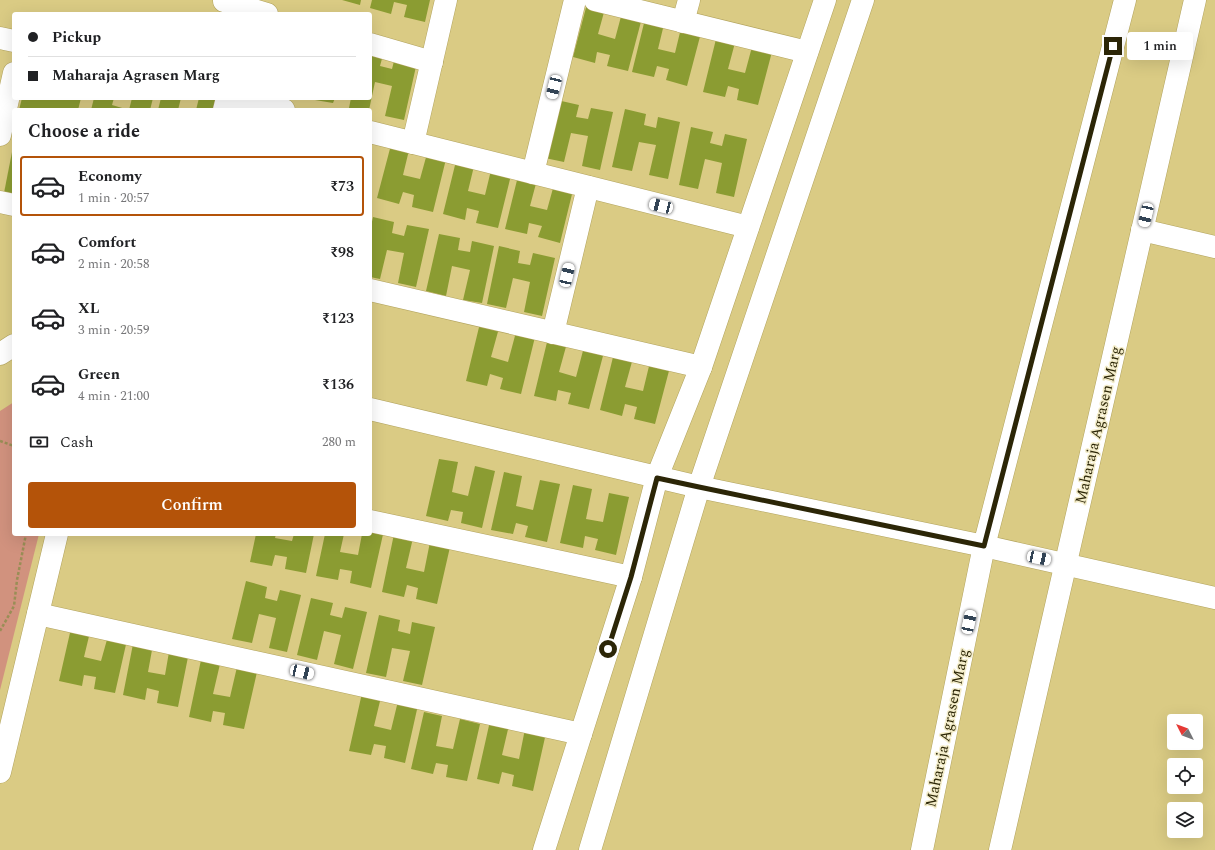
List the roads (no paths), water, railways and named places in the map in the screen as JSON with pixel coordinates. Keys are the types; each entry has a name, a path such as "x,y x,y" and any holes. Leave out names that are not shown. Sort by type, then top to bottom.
{"street":[{"path":"413,143 446,0"},
{"path":"533,174 575,0"},
{"path":"595,0 807,52"},
{"path":"683,22 689,0"},
{"path":"544,850 631,577 657,478 700,367 825,0"},
{"path":"590,850 699,487 863,0"},
{"name":"Maharaja Agrasen Marg","path":"922,850 984,546 1125,0"},
{"name":"Maharaja Agrasen Marg","path":"1000,850 1195,0"},
{"path":"223,5 257,12"},
{"path":"0,38 12,41"},
{"path":"372,45 432,62"},
{"path":"5,134 12,87"},
{"path":"246,100 276,108"},
{"path":"372,133 748,227"},
{"path":"553,333 588,187"},
{"path":"0,202 12,205"},
{"path":"1142,230 1215,247"},
{"path":"372,290 700,367"},
{"path":"0,354 12,346"},
{"path":"372,409 657,478 984,546 1215,598"},
{"path":"372,521 631,577"},
{"path":"0,772 57,536"},
{"path":"38,614 581,734"}]}
